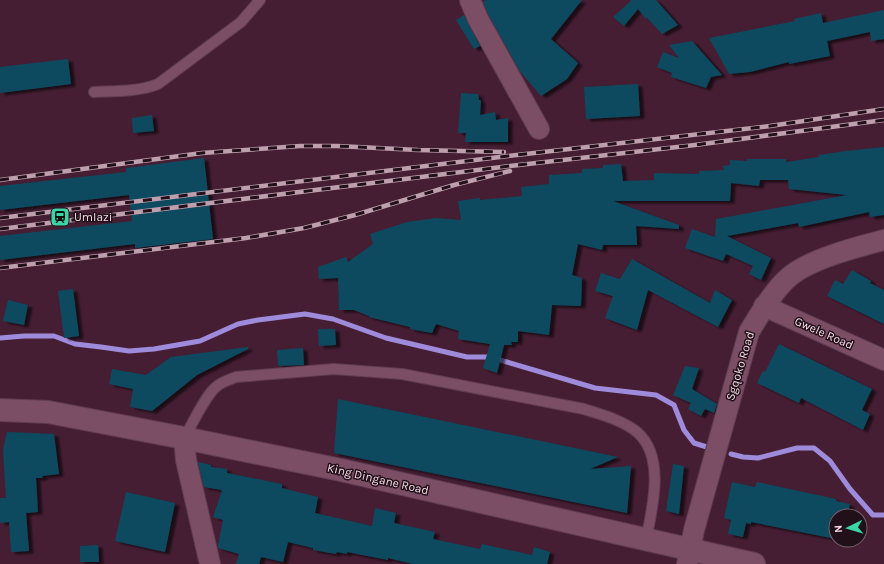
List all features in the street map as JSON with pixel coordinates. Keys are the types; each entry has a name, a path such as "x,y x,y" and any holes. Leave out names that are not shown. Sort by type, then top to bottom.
{"street":[{"path":"470,0 478,19 539,129"},
{"name":"Sgqoko Road","path":"688,557 694,530 749,332 764,306 789,277 808,265 884,240"},
{"name":"Gwele Road","path":"764,306 884,360"},
{"name":"King Dingane Road","path":"0,410 48,412 341,470 646,540 688,557 754,564"},
{"path":"184,438 186,460 210,564"}],"lane":[{"path":"94,92 138,90 150,88 158,84 241,22 260,0"},
{"path":"184,438 209,395 216,386 224,382 236,378 334,369 402,374 584,409 612,418 641,436 653,460 655,479 654,497 646,540"}],"building":[{"path":"486,0 582,0 551,39 578,63 567,79 541,96 519,70 488,14 483,2"},
{"path":"630,0 656,0 678,25 662,34 638,9 624,26 613,17 631,1"},
{"path":"884,10 884,39 871,41 870,32 827,41 830,56 789,64 789,62 750,72 729,74 709,38 795,21 794,19 821,13 823,23"},
{"path":"464,15 480,46 474,49 456,20"},
{"path":"692,41 722,75 711,77 706,88 671,77 672,73 657,67 663,52 679,58 669,45"},
{"path":"68,59 71,84 0,93 0,67"},
{"path":"638,84 640,116 586,119 584,87"},
{"path":"461,93 478,94 479,100 481,100 480,115 495,112 496,120 508,118 508,142 465,142 466,133 458,133"},
{"path":"152,115 154,131 133,133 132,118"},
{"path":"884,147 884,215 870,217 869,212 799,227 798,223 727,236 771,258 761,280 749,274 753,266 726,254 723,261 685,248 692,229 715,237 716,219 847,195 789,189 788,180 760,180 759,186 731,183 730,201 613,201 679,225 679,229 636,226 637,245 603,245 602,250 578,244 572,275 582,278 581,306 552,305 549,335 518,331 518,342 511,342 512,345 504,345 497,373 483,368 490,344 458,339 459,331 436,324 432,333 410,329 410,327 369,317 354,310 339,310 338,278 319,279 318,267 346,257 348,262 373,244 370,234 407,222 436,218 461,220 458,201 480,198 480,200 522,196 521,187 549,184 549,175 582,173 582,169 603,168 603,165 621,164 623,181 654,180 654,173 699,174 699,171 724,170 723,166 730,165 730,160 747,161 747,159 786,159 786,162 845,151"},
{"path":"204,158 213,239 135,248 135,244 0,260 0,236 132,221 129,195 0,210 0,186 126,172 126,168"},
{"path":"632,259 710,303 715,290 732,300 718,327 648,290 637,330 605,318 613,296 595,291 601,273 620,279"},
{"path":"852,270 871,281 870,283 884,290 884,324 827,296 835,280 843,284"},
{"path":"73,289 79,336 64,338 58,291"},
{"path":"8,300 28,305 24,325 3,321"},
{"path":"318,329 335,329 336,345 319,346"},
{"path":"779,344 872,389 862,410 870,414 863,430 801,398 799,403 757,383 763,371 765,372"},
{"path":"248,347 248,349 197,375 152,411 130,407 133,389 109,384 112,369 146,375 171,357"},
{"path":"303,348 304,365 278,366 277,350"},
{"path":"685,366 699,368 692,389 717,404 714,413 705,409 701,416 688,409 691,403 673,395"},
{"path":"338,399 618,457 590,469 631,466 627,513 334,453"},
{"path":"7,432 54,434 59,474 36,478 38,512 26,513 29,551 11,552 9,522 0,523 0,498 6,498 3,450"},
{"path":"198,462 211,465 211,467 227,469 227,473 282,484 282,488 318,497 315,513 372,526 375,508 396,513 394,523 435,532 433,539 480,549 482,544 532,555 534,547 550,552 547,564 413,564 388,558 388,560 347,552 347,554 337,552 336,554 313,550 313,548 288,542 283,562 261,557 259,564 236,564 239,554 218,548 223,520 213,517 222,490 204,487"},
{"path":"673,464 684,466 679,514 666,511"},
{"path":"732,482 755,487 757,482 836,499 836,501 850,504 849,508 828,508 828,537 751,522 751,524 746,523 743,537 728,534 731,520 724,518"},
{"path":"126,492 175,503 165,552 115,541"},
{"path":"98,545 99,562 80,562 80,546"}],"waterway":[{"path":"0,338 54,336 75,344 129,351 154,349 200,341 238,324 305,314 333,319 386,338 467,357 490,357 595,388 656,395 674,405 684,430 694,443 710,448"},
{"path":"731,454 743,457 758,458 797,448 814,448 830,461 850,489 873,515 884,515"}],"railway":[{"path":"0,218 508,156 770,126 884,109"},
{"path":"0,229 510,166 695,145 884,120"},
{"path":"0,180 202,153 300,146 504,152"},
{"path":"0,268 246,238 304,228 355,215 454,185 510,171"}],"place":[{"name":"Umlazi","path":"60,217"}]}
